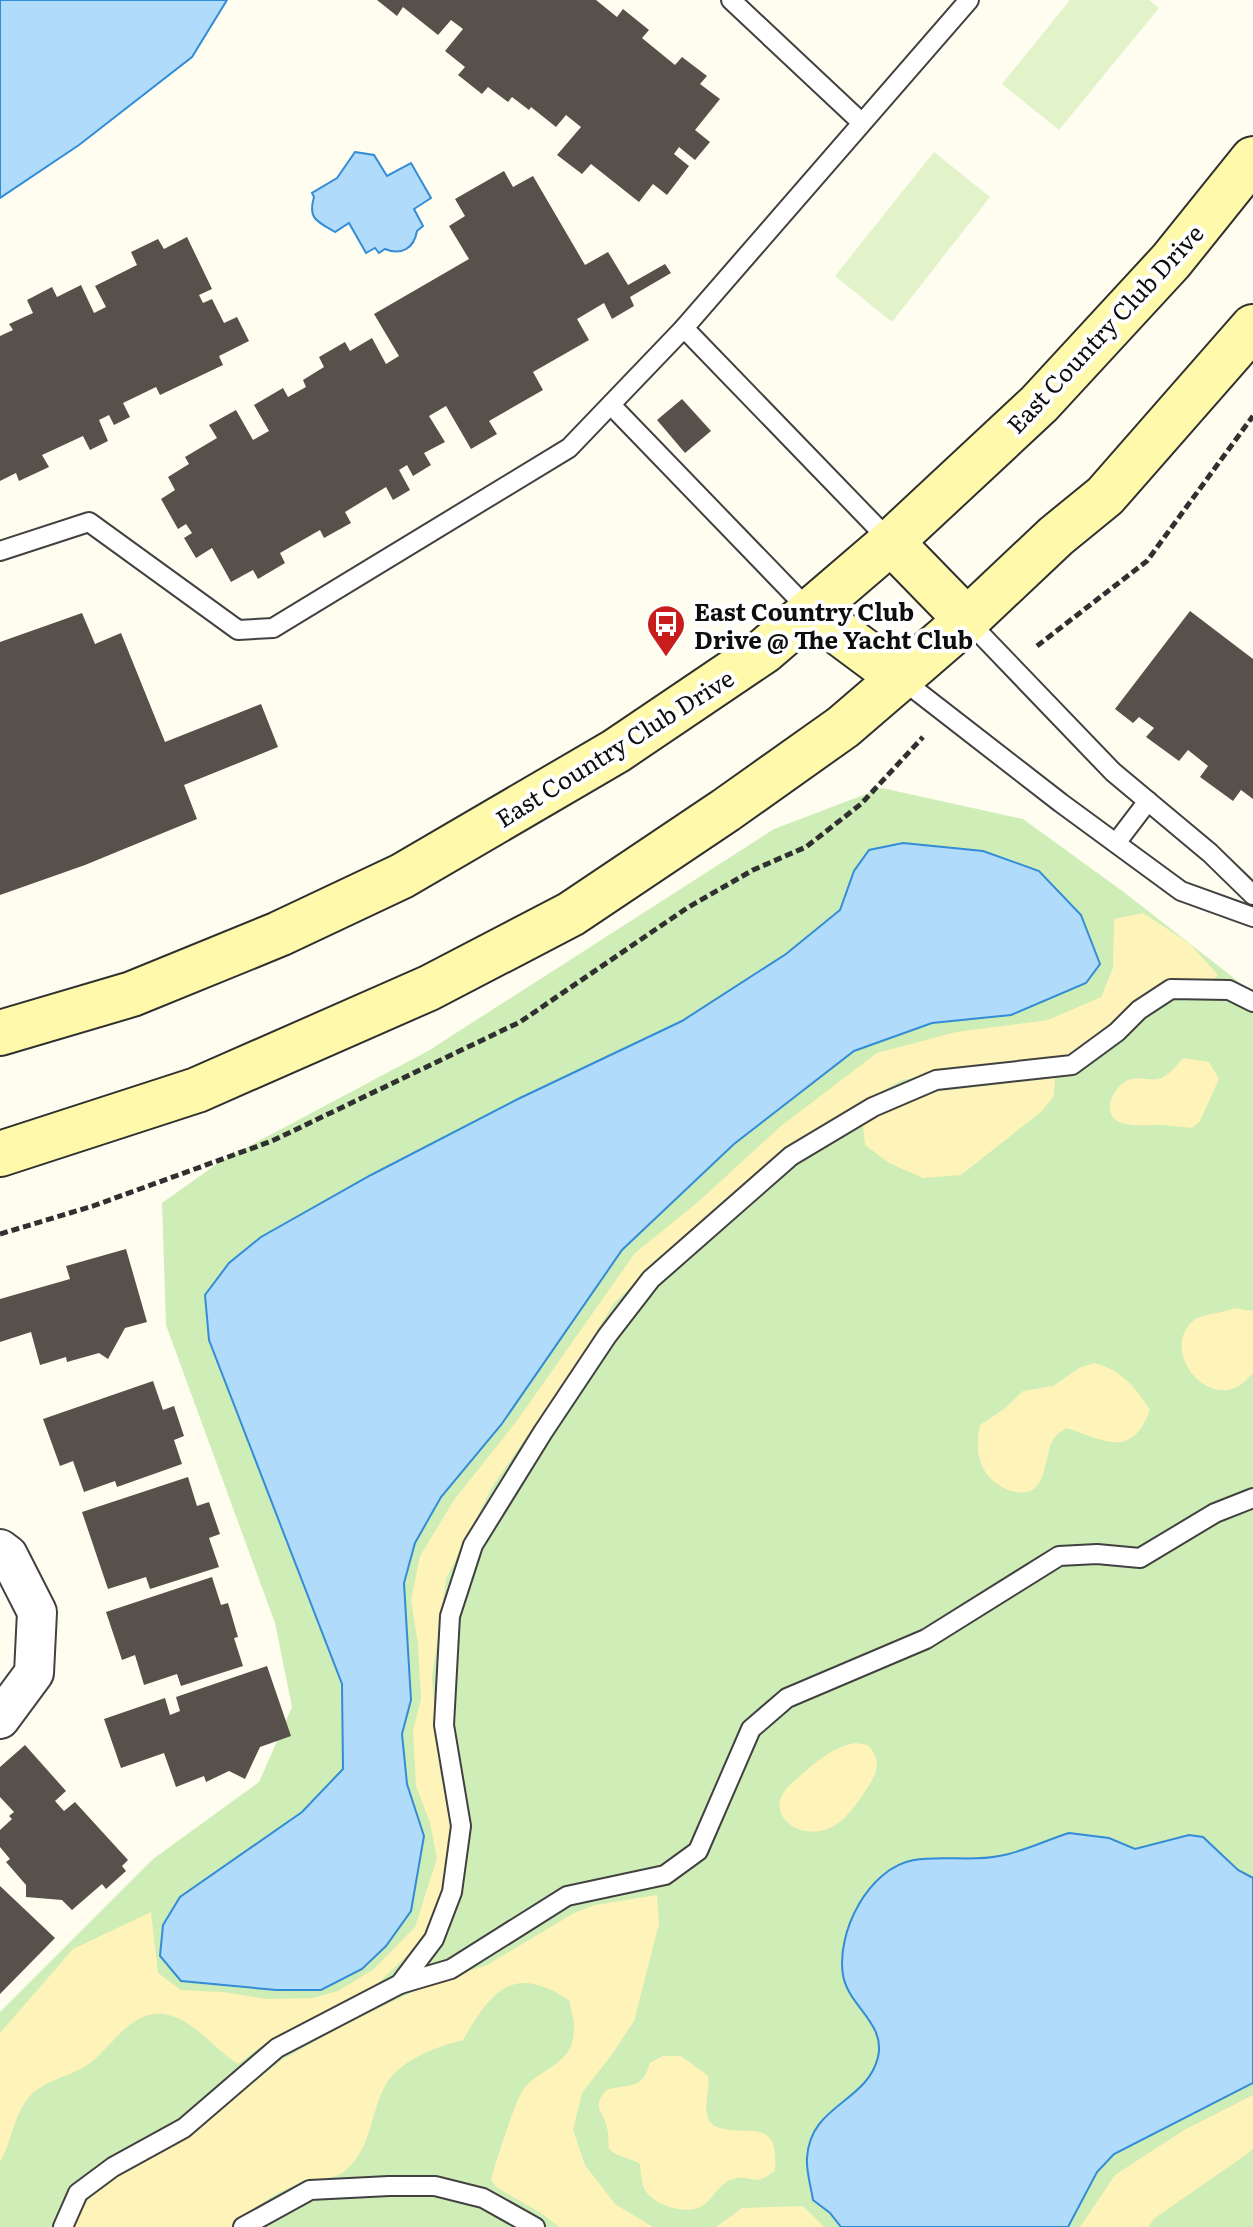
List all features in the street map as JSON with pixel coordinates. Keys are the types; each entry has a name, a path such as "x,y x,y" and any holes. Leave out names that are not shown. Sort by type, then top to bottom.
{"street":[{"name":"East Country Club Drive","path":"0,1033 132,994 279,934 402,876 616,751 764,651 891,542 1039,404 1171,261 1253,159"},
{"path":"0,1154 197,1090 429,988 571,914 830,736 900,678 1056,536 1105,496 1253,327"},
{"path":"891,542 967,620"},
{"path":"810,611 900,678"},
{"path":"0,1549 8,1555 37,1612 34,1673 0,1719"}],"lane":[{"path":"731,0 861,122"},
{"path":"0,551 89,522 238,630 273,628 569,448 684,328 969,0"},
{"path":"684,328 891,542"},
{"path":"611,405 810,611"},
{"path":"967,620 1113,772 1210,853 1253,895"},
{"path":"900,678 1181,891 1253,917"},
{"path":"1116,843 1148,801"},
{"path":"400,1984 434,1939 452,1892 461,1826 444,1725 450,1616 473,1545 607,1336 651,1279 791,1156 873,1107 936,1080 1072,1065 1117,1032 1139,1010 1171,989 1229,990 1253,1002"},
{"path":"63,2227 78,2193 113,2167 184,2128 277,2048 400,1984 451,1969 567,1896 665,1875 698,1851 751,1729 787,1698 926,1639 1059,1556 1097,1554 1140,1558 1215,1513 1253,1498"},
{"path":"243,2227 310,2190 435,2186 483,2198 535,2227"}],"path":[{"path":"1049,637 1147,561 1253,416"},
{"path":"0,1234 93,1206 272,1141 520,1022 687,908 753,870 806,847 861,804 927,733"}],"green space":[{"path":"1070,0 1149,0 1159,8 1059,130 1002,84"},
{"path":"934,152 990,197 892,322 835,276"},
{"path":"882,788 1023,819 1125,893 1253,993 1253,2227 0,2227 0,2012 153,1859 259,1782 292,1707 275,1623 166,1325 162,1203 221,1161 428,1051 774,829"}],"sand":[{"path":"1143,913 1189,943 1218,975 1211,982 1185,980 1148,991 1073,1055 902,1080 851,1108 715,1208 614,1303 576,1365 492,1487 446,1579 432,1677 440,1773 454,1826 441,1904 422,1941 369,1992 308,2020 238,2064 184,2021 163,2014 139,2019 93,2061 30,2096 24,2103 0,2162 0,2033 73,1949 151,1912 158,1973 181,1990 223,1992 266,1999 313,1998 338,1991 374,1969 415,1927 437,1858 430,1823 416,1786 413,1731 421,1699 418,1644 411,1600 420,1556 454,1500 516,1422 635,1253 698,1202 781,1126 877,1053 956,1032 1048,1020 1101,997 1113,968 1114,919"},
{"path":"1184,1058 1209,1062 1219,1079 1200,1121 1192,1128 1129,1125 1115,1119 1110,1104 1121,1085 1128,1080 1160,1078"},
{"path":"1055,1078 1054,1096 1042,1111 961,1175 923,1178 889,1163 865,1145 863,1125 886,1107 932,1092"},
{"path":"1234,1308 1253,1311 1253,1373 1239,1386 1225,1390 1212,1388 1190,1372 1182,1346 1184,1333 1197,1318"},
{"path":"1094,1363 1127,1380 1139,1394 1150,1410 1143,1426 1134,1436 1116,1442 1066,1428 1051,1444 1043,1474 1033,1489 1011,1491 995,1482 985,1472 979,1457 980,1425 1023,1391 1053,1386 1079,1368"},
{"path":"855,1743 868,1745 877,1764 870,1784 850,1812 840,1822 822,1831 809,1832 788,1823 779,1805 793,1782 822,1758"},
{"path":"657,1895 659,1924 634,2021 582,2093 573,2130 585,2165 615,2204 653,2227 559,2227 496,2187 491,2179 517,2103 526,2086 558,2063 570,2049 573,2039 570,2001 533,1984 519,1983 506,1988 484,2007 463,2040 419,2056 391,2077 380,2097 361,2150 342,2173 286,2189 234,2227 71,2227 90,2197 114,2176 182,2141 280,2061 351,2021 430,1984 487,1965 574,1913 595,1905"},
{"path":"663,2056 681,2056 708,2076 706,2109 714,2126 758,2132 772,2141 775,2170 762,2179 730,2180 703,2206 691,2210 668,2206 648,2194 642,2183 640,2164 609,2149 599,2101 606,2090 639,2082 650,2063"},
{"path":"1253,2095 1253,2149 1247,2154 1155,2218 1148,2227 1080,2227 1115,2175 1184,2130"},
{"path":"803,2206 824,2227 716,2227 742,2208"}],"water":[{"path":"0,0 227,0 192,57 79,145 0,198"},
{"path":"355,152 374,155 387,176 411,163 431,198 414,209 423,226 410,246 402,251 385,249 379,253 375,248 366,253 349,223 335,232 313,216 312,193 337,178"},
{"path":"903,843 983,851 1039,871 1081,915 1100,964 1086,983 1011,1015 932,1023 854,1051 734,1144 622,1250 501,1425 441,1497 415,1543 404,1583 411,1700 402,1734 407,1784 424,1836 411,1911 386,1946 362,1969 321,1990 276,1990 181,1981 160,1956 163,1925 180,1897 302,1812 343,1769 342,1684 209,1340 205,1295 229,1263 261,1237 371,1175 518,1099 682,1021 786,954 840,910 854,871 869,850"},
{"path":"1069,1833 1109,1838 1135,1849 1189,1835 1203,1837 1238,1870 1253,1878 1253,2083 1114,2154 1097,2172 1068,2227 841,2227 830,2213 813,2200 807,2158 810,2140 818,2126 863,2085 878,2057 877,2034 846,1986 843,1975 845,1940 859,1905 883,1875 914,1860 999,1856"}],"building":[{"path":"377,0 596,0 617,17 623,9 649,30 642,38 675,65 682,57 707,76 700,84 720,99 695,130 710,142 695,160 679,147 674,154 689,166 667,195 653,184 639,202 591,164 582,174 557,155 581,127 566,115 556,127 531,107 529,110 512,97 508,102 488,87 482,94 458,75 465,67 445,51 463,29 451,20 438,35 403,7 397,16"},
{"path":"504,171 513,187 533,176 585,265 608,252 628,285 665,264 671,273 630,297 634,306 612,319 604,303 577,319 589,340 533,372 543,390 489,421 497,434 471,449 446,406 429,416 445,442 424,453 431,465 413,476 407,465 399,470 410,490 393,500 386,487 345,512 351,523 324,538 320,530 280,553 285,563 258,579 253,570 231,582 212,548 196,558 184,538 192,533 186,524 178,529 161,499 175,490 168,477 189,464 185,457 217,438 209,425 236,410 253,440 269,431 254,405 283,388 288,397 306,387 303,380 324,367 319,357 345,342 350,351 372,338 386,364 399,356 374,314 469,259 449,226 465,216 455,199"},
{"path":"187,237 212,289 199,295 203,303 212,299 224,323 237,317 249,341 219,356 223,365 160,395 156,387 123,403 130,417 114,425 109,415 99,420 108,441 90,450 83,436 42,455 49,467 19,481 16,473 0,481 0,336 13,330 9,324 33,313 27,300 52,287 57,297 81,285 94,313 106,307 95,286 137,265 131,252 158,239 164,249"},
{"path":"682,399 711,431 685,453 657,420"},
{"path":"1190,611 1253,659 1253,799 1241,790 1233,801 1200,777 1208,766 1188,750 1179,761 1146,737 1154,728 1139,717 1133,723 1115,709"},
{"path":"82,613 95,644 121,633 165,742 261,704 278,747 184,785 197,819 85,865 0,895 0,642"},
{"path":"126,1249 147,1322 125,1328 108,1359 99,1353 67,1362 66,1357 40,1365 31,1332 0,1342 0,1299 70,1279 66,1266"},
{"path":"153,1381 163,1410 174,1406 184,1436 174,1440 182,1464 117,1487 115,1481 84,1492 73,1461 60,1466 43,1419"},
{"path":"188,1477 197,1506 209,1502 220,1534 209,1538 219,1567 150,1589 146,1577 108,1589 82,1512"},
{"path":"212,1577 221,1605 228,1603 243,1666 181,1686 177,1674 144,1685 135,1655 122,1660 106,1612"},
{"path":"267,1666 291,1736 260,1747 245,1779 229,1771 206,1782 204,1776 176,1787 164,1753 121,1768 104,1719 165,1698 170,1715 180,1711 176,1697"},
{"path":"25,1745 66,1791 55,1801 64,1811 75,1802 128,1860 122,1866 126,1871 106,1889 102,1884 72,1910 62,1900 26,1897 26,1885 6,1862 10,1859 0,1847 0,1830 12,1819 9,1816 14,1812 0,1797 0,1767"},
{"path":"0,1886 55,1938 0,1994"}],"place":[{"name":"East Country Club Drive @ The Yacht Club","path":"666,658"}]}
